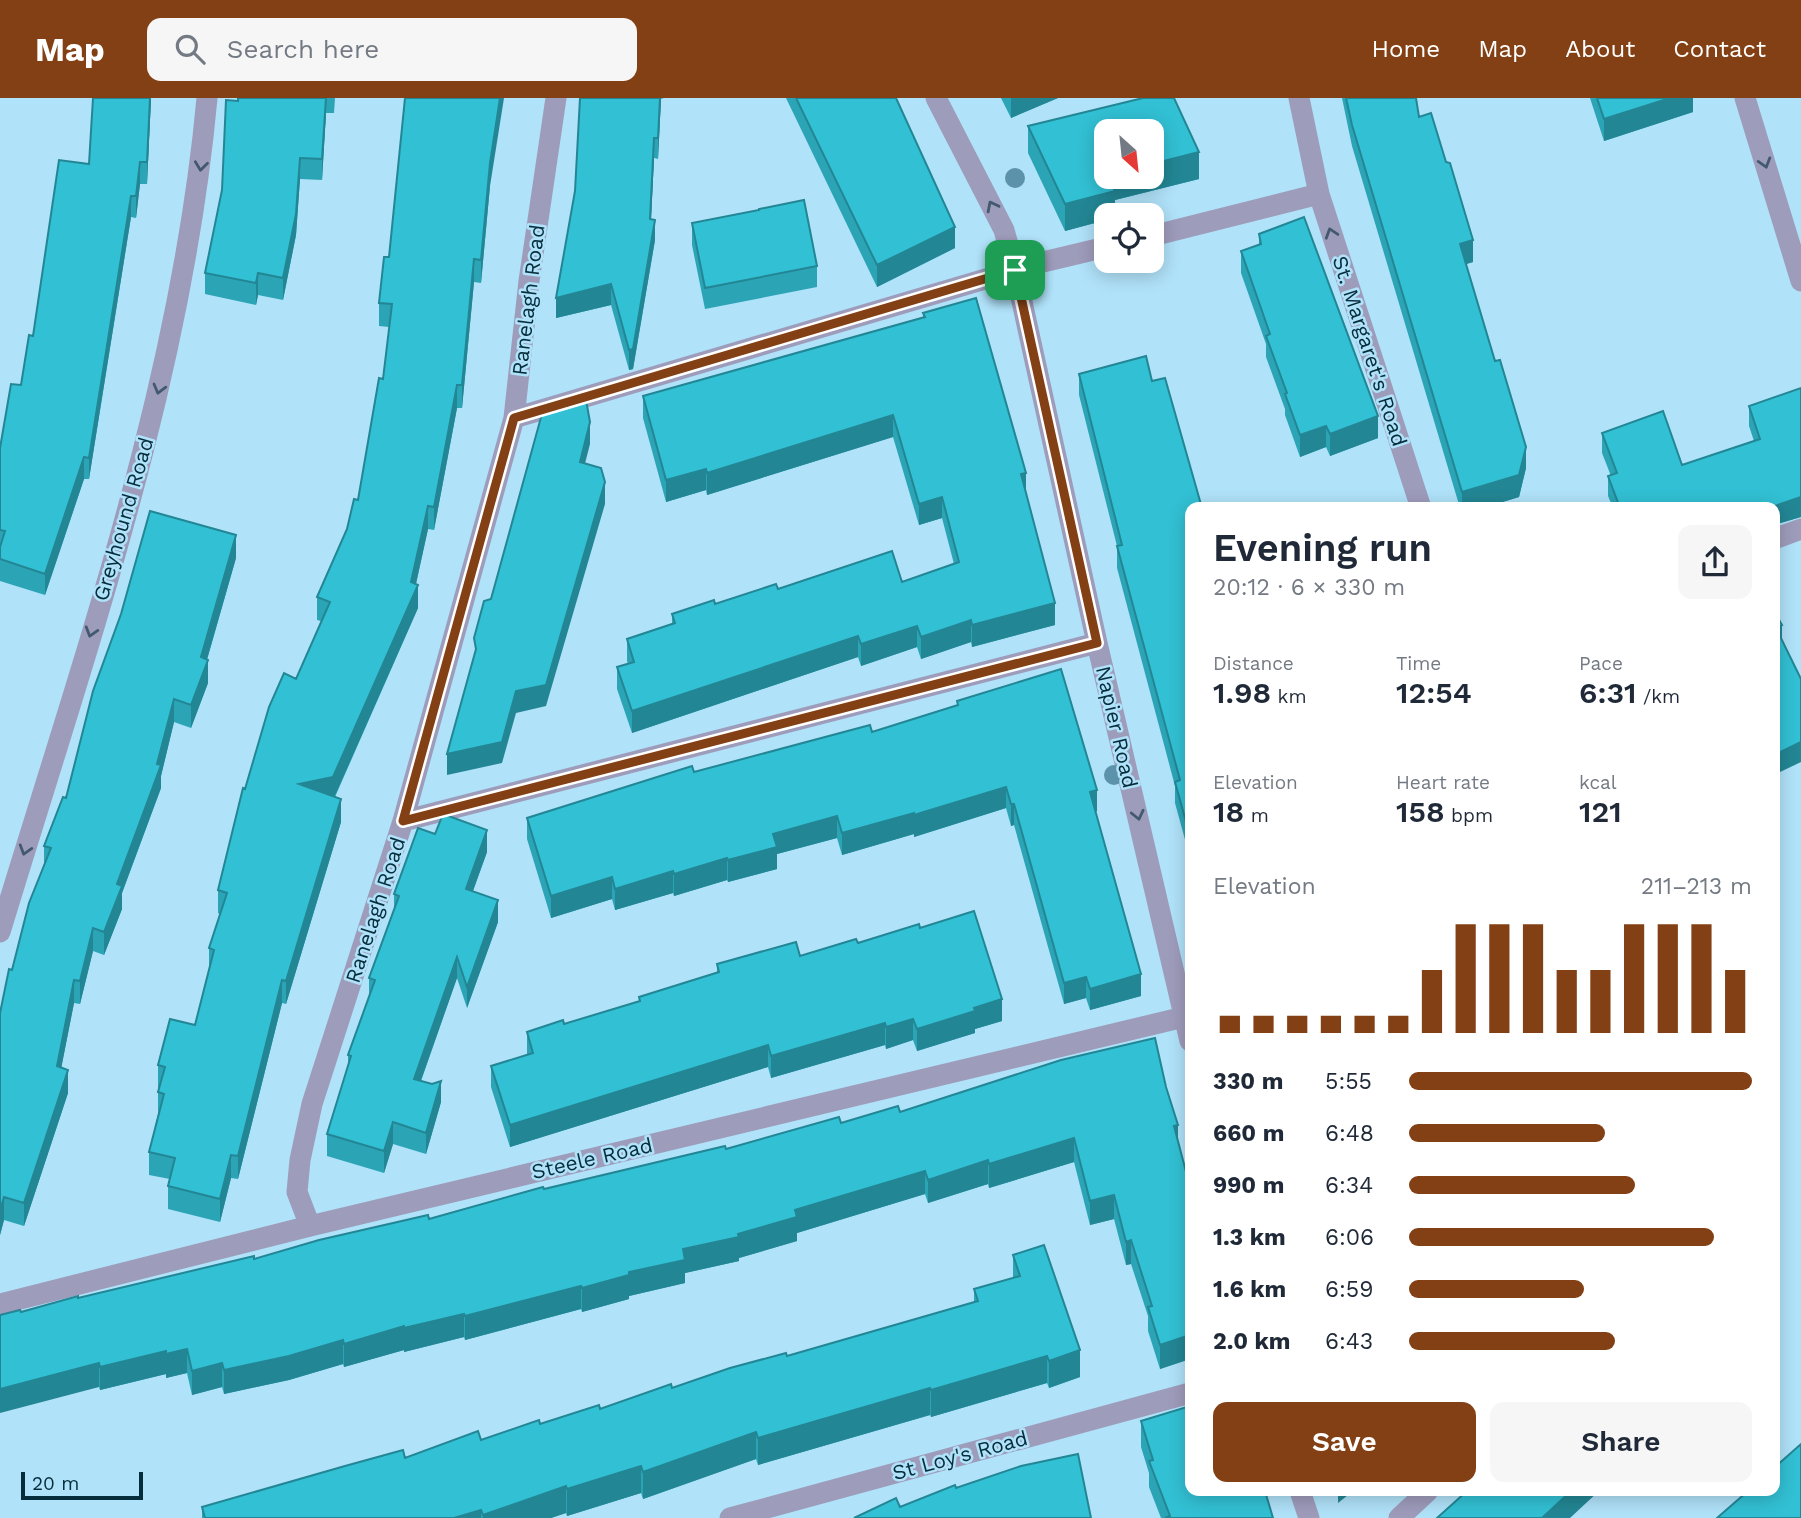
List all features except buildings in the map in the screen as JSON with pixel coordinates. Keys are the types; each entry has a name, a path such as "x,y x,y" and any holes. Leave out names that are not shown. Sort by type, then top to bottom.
{"street":[{"name":"Greyhound Road","path":"0,932 124,524 170,347 201,169 208,98"},
{"name":"Ranelagh Road","path":"310,1226 297,1192 299,1160 309,1115 403,821 514,418 529,281 556,98"},
{"name":"Napier Road","path":"936,98 1004,230 1015,270 1097,643 1185,1021"},
{"name":"St. Margaret's Road","path":"1299,98 1319,194 1419,502"},
{"path":"1745,98 1801,281"},
{"path":"1164,233 1319,194"},
{"path":"514,418 1015,270 1094,250"},
{"path":"1780,537 1801,529"},
{"path":"403,821 1097,643"},
{"name":"Steele Road","path":"0,1304 310,1226 1184,1017"},
{"name":"St Loy's Road","path":"730,1518 1185,1394"},
{"path":"1302,1496 1309,1518"},
{"path":"1399,1518 1423,1496"}],"route":[{"path":"1015,270 1097,643 403,821 514,418 1015,270"}]}
